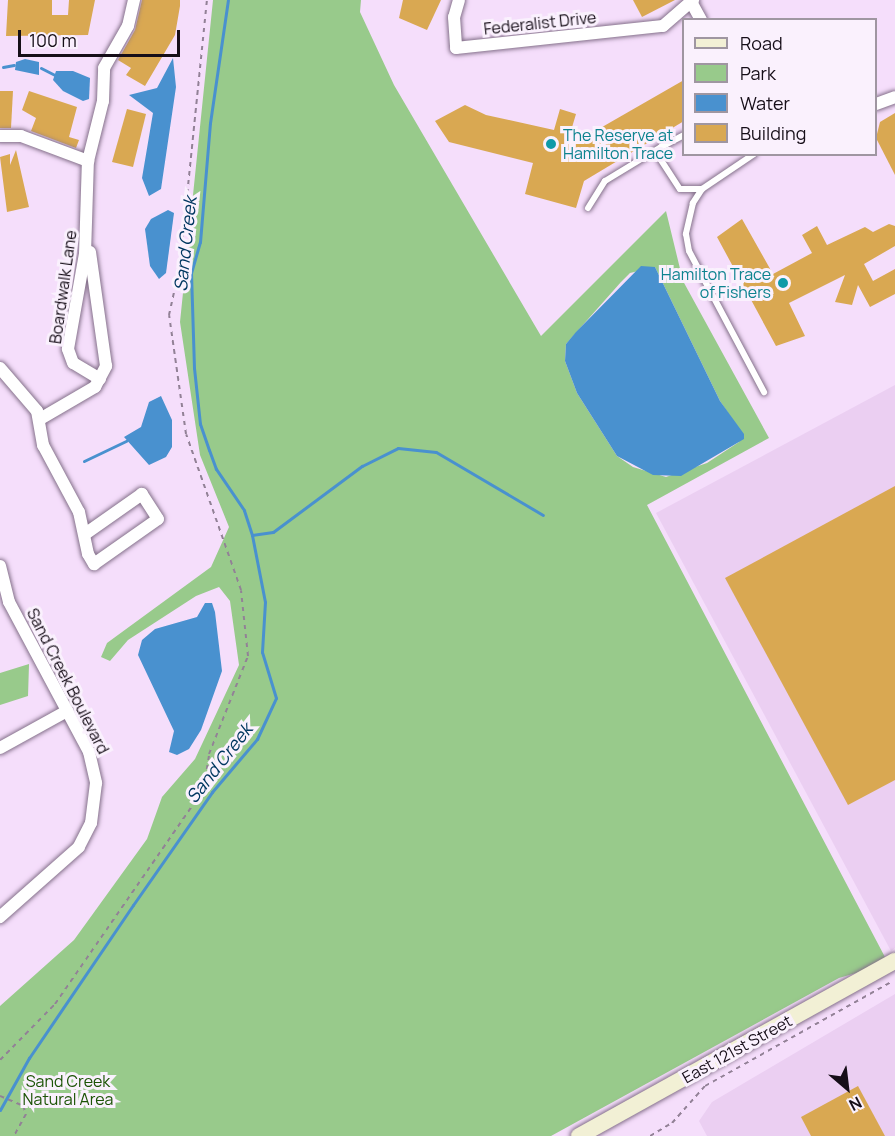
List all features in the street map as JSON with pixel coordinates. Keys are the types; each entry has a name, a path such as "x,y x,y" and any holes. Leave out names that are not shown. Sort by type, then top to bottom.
{"street":[{"name":"Boardwalk Lane","path":"89,220 68,349 73,363 100,379 106,366 94,303 88,161 103,102 106,62 128,26 134,0"},
{"name":"Federalist Drive","path":"459,0 454,17 456,48 663,26 691,1"},
{"path":"691,1 700,18"},
{"path":"877,104 895,97"},
{"path":"0,136 21,136 88,161"},
{"path":"0,368 40,419 44,445 79,512 85,534 94,564 158,519 142,494 85,534"},
{"path":"40,419 89,392 100,379"},
{"name":"Sand Creek Boulevard","path":"0,566 9,602 95,769 91,823 70,858 0,917"},
{"path":"0,748 67,711"},
{"name":"East 121st Street","path":"579,1136 895,962"}],"lane":[{"path":"588,208 605,181 682,136"},
{"path":"661,147 659,158 680,189 702,189"},
{"path":"751,156 702,189 686,221 688,251 764,392"}],"path":[{"path":"0,1060 42,1020 72,982 199,795 248,656 241,590 186,434 169,315 180,265 207,0"},
{"path":"651,1136 672,1123 697,1090 893,981"},
{"path":"0,1096 23,1106 26,1114 14,1136"}],"shaded area":[{"path":"895,385 895,948 891,951 656,513"},
{"path":"895,994 895,1136 707,1136 699,1121 712,1102"}],"green space":[{"name":"Sand Creek Natural Area","path":"213,0 361,0 360,12 394,85 541,336 666,211 683,281 769,438 647,505 886,959 873,968 839,978 551,1136 0,1136 0,1006 74,940 147,839 162,797 195,759 239,665 230,601 219,587 196,596 128,640 110,661 101,657 107,643 211,567 229,527 200,455 180,322","holes":["655,267 720,401 741,432 739,442 707,463 666,477 633,467 617,456 577,393 565,361 566,344 630,273"]},
{"path":"29,664 28,696 0,705 0,673"}],"water":[{"path":"173,58 176,87 161,189 149,196 142,178 153,113 129,95 157,88"},
{"path":"25,59 39,62 39,75 15,70 16,62"},
{"path":"56,71 73,71 90,78 89,99 83,101 63,91 53,80"},
{"path":"168,210 174,213 166,273 159,279 150,266 145,229 151,219"},
{"path":"641,266 655,267 720,401 744,434 744,439 681,476 653,475 617,456 577,393 565,361 566,344"},
{"path":"161,396 172,420 172,447 166,457 149,465 124,437 141,427 149,402"},
{"path":"205,603 212,603 215,612 222,671 201,730 189,749 177,755 169,752 174,731 138,655 142,640 155,629 197,617"}],"building":[{"path":"8,0 52,0 52,15 68,15 69,0 95,0 88,35 6,36"},
{"path":"142,0 180,0 175,35 145,86 126,75 131,68 118,60 135,30"},
{"path":"403,0 441,0 427,30 399,18"},
{"path":"633,0 675,0 642,17"},
{"name":"The Reserve at Hamilton Trace","path":"682,81 682,122 584,181 576,208 525,194 533,163 449,142 435,121 465,105 486,115 554,130 560,109 576,114 570,134 583,138"},
{"path":"0,91 13,91 11,128 0,128"},
{"path":"29,91 77,107 69,137 79,140 76,148 31,131 36,118 22,110"},
{"path":"127,109 146,114 133,167 112,162"},
{"path":"895,113 895,175 877,140 880,122"},
{"path":"16,150 29,207 7,212 0,157 10,154 10,165"},
{"name":"Hamilton Trace of Fishers","path":"742,219 773,274 812,253 802,235 817,226 827,245 865,227 873,232 889,224 895,226 895,246 864,264 873,281 895,269 895,294 870,307 858,285 852,305 835,302 845,275 789,303 805,336 776,346 717,237"},
{"path":"895,486 895,780 848,805 725,578"},
{"path":"858,1086 885,1136 811,1136 801,1117"}],"waterway":[{"name":"Sand Creek","path":"0,1110 29,1058 133,905 212,792 257,739 276,698 262,652 265,602 252,535 244,510 216,469 209,450 200,424 194,368 191,273 200,242 210,123 228,0"},
{"path":"3,67 14,65"},
{"path":"41,68 55,75"},
{"path":"84,461 126,441"},
{"path":"252,535 273,532 362,466 398,448 436,452 543,515"}],"place":[{"name":"The Reserve at Hamilton Trace","path":"551,144"},
{"name":"Hamilton Trace of Fishers","path":"783,283"}]}
